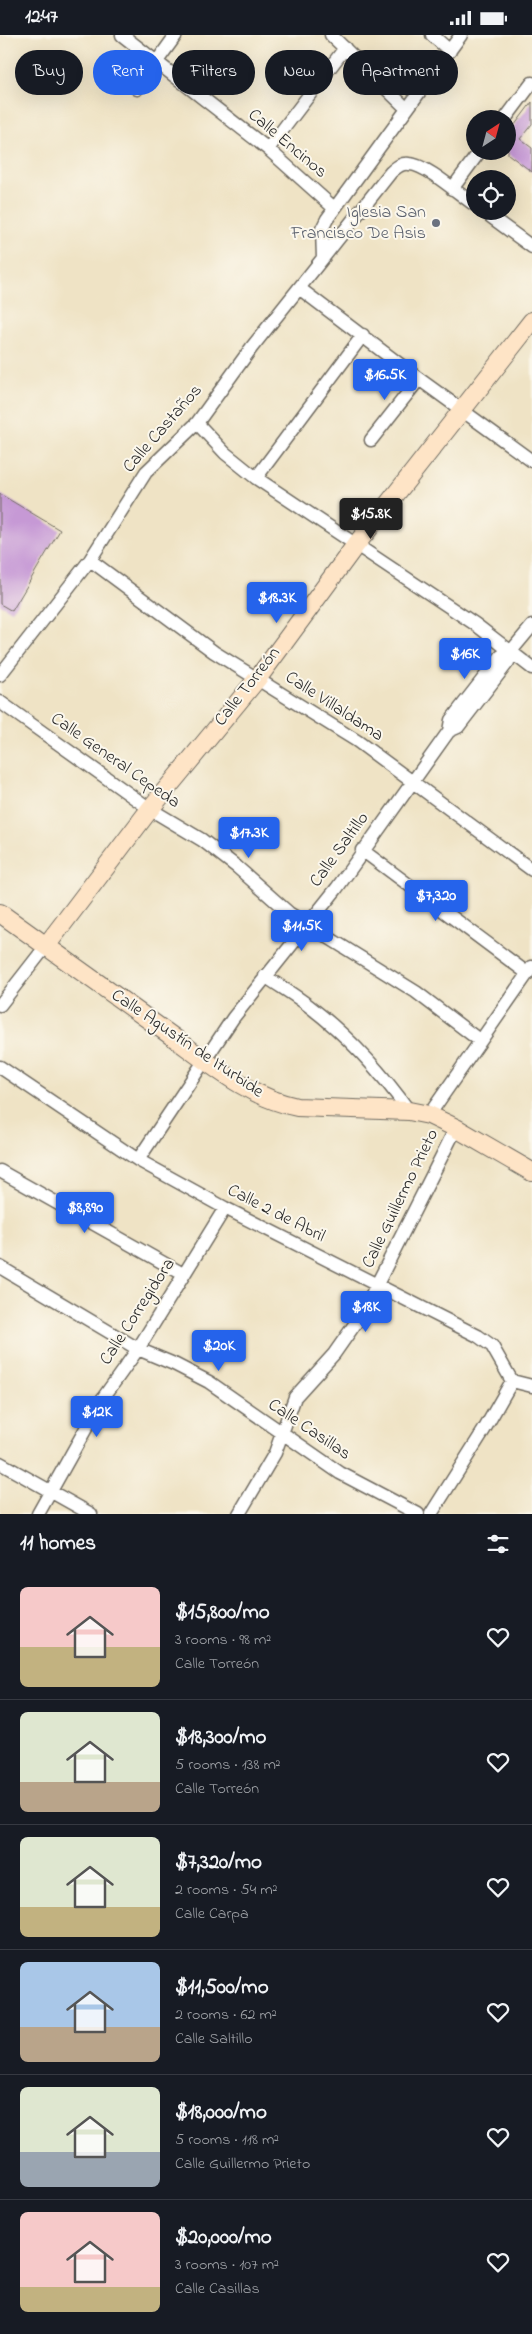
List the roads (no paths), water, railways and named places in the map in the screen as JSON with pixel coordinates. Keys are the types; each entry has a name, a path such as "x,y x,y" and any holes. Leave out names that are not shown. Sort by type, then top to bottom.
{"street":[{"name":"Calle Encinos","path":"122,35 141,50"},
{"path":"162,55 176,35"},
{"path":"331,35 406,109"},
{"path":"432,35 449,50"},
{"path":"451,50 460,35"},
{"path":"268,149 345,48"},
{"name":"Calle Encinos","path":"162,66 268,149 334,207"},
{"path":"512,110 532,83"},
{"path":"323,258 322,229 334,207 417,95"},
{"path":"466,199 452,189 473,160"},
{"name":"Calle Castaños","path":"0,675 90,560 146,472 197,423 252,347 391,172 400,165 410,163 421,168 452,189"},
{"path":"495,220 532,247"},
{"path":"299,288 419,379 532,461"},
{"name":"Calle Torreón","path":"0,1005 150,809 258,677 355,546 532,321"},
{"path":"256,478 363,335"},
{"path":"371,440 419,379"},
{"path":"197,423 225,453 256,478 304,508 355,546 451,607 512,650 532,668"},
{"name":"Calle Villaldama","path":"90,560 214,652 258,677 357,741 485,833 532,870"},
{"name":"Calle Saltillo","path":"138,1160 264,976 337,888 411,781 449,731 451,720 501,656 512,650 532,626"},
{"name":"Calle General Cepeda","path":"0,702 150,809 202,840 237,867 274,901 416,992 479,1040"},
{"path":"362,850 529,970 429,1115"},
{"name":"Calle Agustín de Iturbide","path":"0,913 206,1060 262,1096 280,1103 317,1109 409,1111 429,1115 532,1171"},
{"path":"264,976 309,1006 356,1049 395,1092 409,1111"},
{"name":"Calle 2 de Abril","path":"0,1067 138,1160 225,1208 478,1336 492,1346 512,1381"},
{"name":"Calle Guillermo Prieto","path":"240,1514 261,1481 282,1434 295,1397 334,1354 362,1314 456,1128"},
{"path":"0,1171 183,1274"},
{"name":"Calle Corregidora","path":"38,1514 103,1398 138,1349 225,1208"},
{"name":"Calle Casillas","path":"0,1267 138,1349 174,1364 209,1382 340,1473 418,1514"},
{"path":"431,1514 484,1430 512,1381 532,1385"},
{"path":"0,1463 91,1514"}],"place":[{"name":"Iglesia San Francisco De Asis","path":"436,223"}]}
